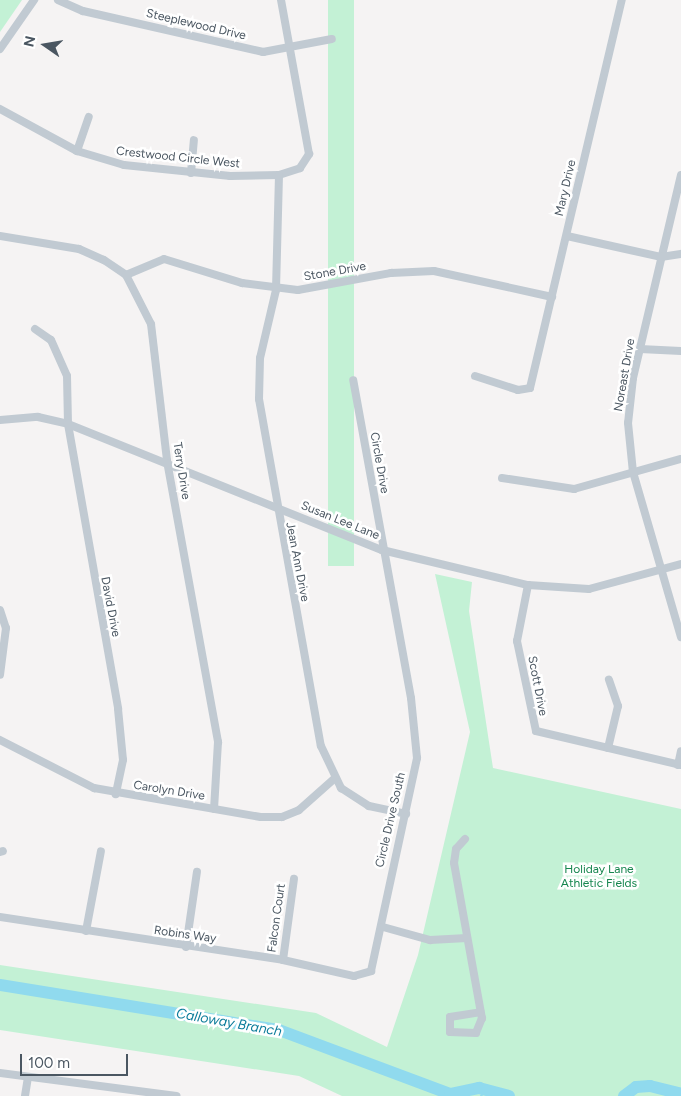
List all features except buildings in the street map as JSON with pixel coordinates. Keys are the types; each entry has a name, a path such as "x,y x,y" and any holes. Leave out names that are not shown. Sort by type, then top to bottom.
{"street":[{"path":"0,49 34,0"},
{"name":"Steeplewood Drive","path":"58,0 83,11 262,52 332,39"},
{"path":"281,0 292,47"},
{"name":"Mary Drive","path":"475,376 526,391 532,382 622,0"},
{"name":"Crestwood Circle West","path":"0,109 77,151 124,166 191,173 279,175 308,162 292,47"},
{"path":"77,151 89,117"},
{"path":"191,173 194,140"},
{"name":"Jean Ann Drive","path":"279,175 276,290 258,375 261,426 321,746 334,780 358,800 406,814"},
{"name":"Noreast Drive","path":"681,175 640,349 628,422 633,472 681,637"},
{"name":"Terry Drive","path":"0,236 79,249 126,275 139,294 156,341 167,461 218,742 214,809"},
{"path":"567,236 661,257 681,254"},
{"name":"Stone Drive","path":"126,275 164,259 276,290 434,271 552,297"},
{"name":"David Drive","path":"35,329 51,340 61,357 67,376 68,424 118,709 123,760 116,794"},
{"path":"640,349 681,351"},
{"name":"Circle Drive","path":"353,380 382,550"},
{"name":"Susan Lee Lane","path":"0,420 38,417 68,424 167,461 382,550 528,585 589,589 662,571 681,564"},
{"path":"502,478 574,489 681,459"},
{"name":"Circle Drive South","path":"367,974 383,928 391,868 406,814 416,758 416,726 382,550"},
{"name":"Scott Drive","path":"528,585 517,641 534,728 541,735 608,748 679,765"},
{"path":"0,610 6,644 0,675"},
{"path":"608,748 618,706 609,680"},
{"name":"Carolyn Drive","path":"0,740 25,749 66,776 116,794 214,809 282,817 299,810 334,780"},
{"path":"679,765 681,751"},
{"path":"465,839 456,849 454,863 466,938 481,1012 481,1028 476,1033 450,1032 450,1017 481,1012"},
{"path":"86,931 101,851"},
{"path":"186,946 197,872"},
{"name":"Falcon Court","path":"283,960 294,879"},
{"name":"Robins Way","path":"0,917 283,960 354,976 367,974"},
{"path":"383,928 417,937 466,938"},
{"path":"0,1073 127,1092 177,1096"},
{"path":"25,1096 28,1077"}],"green space":[{"path":"0,0 22,0 0,32"},
{"path":"328,0 354,0 354,566 328,566"},
{"name":"Holiday Lane Athletic Fields","path":"435,574 472,582 469,611 493,768 681,809 681,1096 342,1096 299,1076 0,1030 0,965 316,1013 387,1047 418,955 470,732"}],"waterway":[{"name":"Calloway Branch","path":"0,985 279,1030 450,1094 479,1088 509,1096"},
{"name":"Calloway Branch","path":"624,1096 636,1087 650,1086 681,1094"},
{"name":"Calloway Branch","path":"481,1096 486,1090"}]}
